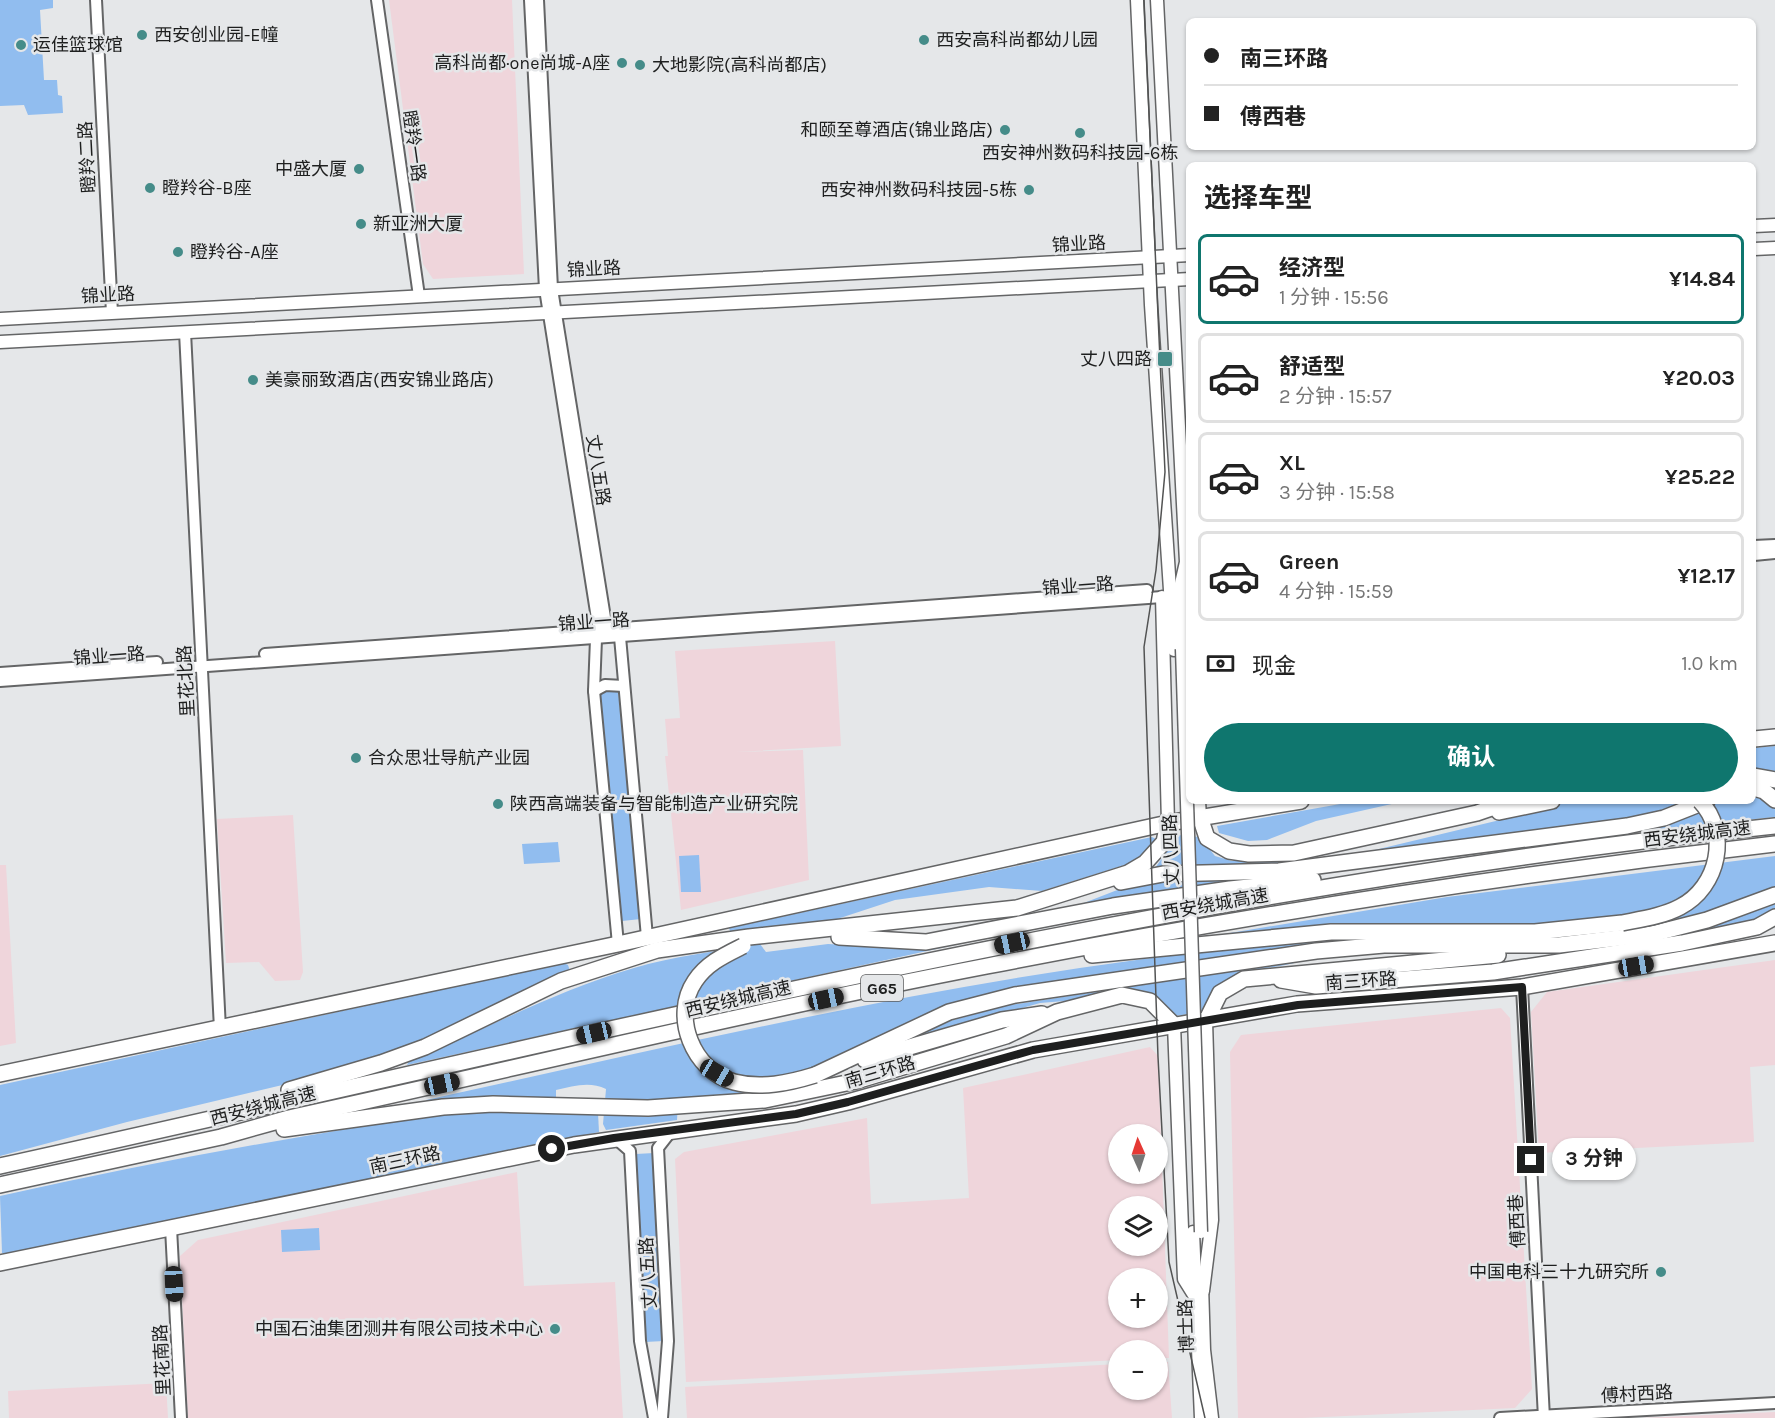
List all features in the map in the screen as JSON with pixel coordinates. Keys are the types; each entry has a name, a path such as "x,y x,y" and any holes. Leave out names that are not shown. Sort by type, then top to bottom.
{"highway":[{"path":"1756,739 1775,737"},
{"path":"1756,776 1775,780"},
{"path":"1756,789 1764,791 1775,800"},
{"path":"0,1074 618,944 1168,823 1283,804"},
{"path":"1200,818 1207,838 1229,850 1249,854 1294,853 1478,813 1504,804"},
{"path":"1478,813 1509,811 1539,804"},
{"path":"216,1116 425,1047 561,981 657,950 1017,909 1163,874 1279,871 1627,826 1664,818 1699,804"},
{"path":"985,966 1331,932 1535,932 1622,923 1654,917 1681,907 1696,896 1709,880 1716,862 1718,840 1714,820 1702,804"},
{"path":"1017,909 1128,873 1145,863 1164,842 1168,823"},
{"name":"西安绕城高速","path":"0,1166 216,1116 1012,943 1250,900 1484,863 1775,826"},
{"name":"西安绕城高速","path":"0,1185 221,1137 289,1118 985,966 1238,920 1411,892 1607,864 1775,844"},
{"path":"1484,863 1230,889 1113,906 926,942 901,942 848,936 746,941 717,959 694,982 688,996 686,1026 695,1053 704,1063 731,1082 754,1086 772,1085 821,1079 916,1025 967,1006 1016,995 1316,951 1384,945 1559,945 1653,934"},
{"path":"1206,1021 1220,993 1231,984 1261,976 1608,944 1707,920 1775,895"},
{"path":"1261,976 1316,986 1493,972 1682,943 1758,927 1775,917"},
{"path":"767,941 805,933"},
{"name":"南三环路","path":"0,1263 614,1138 796,1114 848,1102 1033,1050 1298,1005 1522,987 1775,943"},
{"path":"221,1137 444,1107 493,1104 648,1108 732,1104 821,1079 1002,1020 1056,1012 1108,998 1136,996 1150,1001 1174,1025"}],"main road":[{"name":"丈八四路","path":"1137,0 1163,480 1178,592 1197,1232"},
{"name":"丈八四路","path":"1157,0 1186,562 1178,592"},
{"path":"1756,226 1775,225"},
{"path":"1756,249 1775,248"},
{"name":"锦业路","path":"0,319 1186,255"},
{"path":"0,342 1186,279"},
{"path":"1168,823 1178,592"},
{"path":"1199,804 1200,818"},
{"path":"1198,1293 1212,1220 1206,1021"},
{"path":"1174,1025 1185,1279 1198,1293"},
{"name":"博士路","path":"1197,1232 1201,1418"},
{"name":"博士路","path":"1198,1293 1212,1418"}],"street":[{"name":"瞪羚二路","path":"96,0 112,313"},
{"name":"瞪羚一路","path":"377,0 419,296"},
{"name":"丈八五路","path":"530,0 549,289 601,633 594,691 618,944"},
{"name":"丈八五路","path":"538,0 549,289"},
{"name":"里花北路","path":"185,332 220,1029"},
{"path":"1756,546 1775,545"},
{"path":"1756,555 1775,553"},
{"name":"锦业一路","path":"0,673 201,662 1178,592"},
{"name":"锦业一路","path":"620,637 1178,592"},
{"path":"601,633 620,637 647,937"},
{"name":"锦业一路","path":"0,681 201,662"},
{"path":"594,691 605,685 624,687"},
{"name":"傅西巷","path":"1522,987 1544,1417"},
{"name":"丈八五路","path":"662,1418 668,1341 658,1148 672,1130"},
{"name":"丈八五路","path":"614,1138 630,1151 640,1341 654,1418"},
{"name":"里花南路","path":"171,1228 181,1418"},
{"name":"傅村西路","path":"1500,1418 1775,1403"}],"shaded area":[{"name":"运佳篮球馆","path":"0,0 53,0 53,8 40,10 44,80 57,80 58,95 62,96 63,113 28,115 24,105 0,106"},
{"path":"389,0 512,0 524,274 433,279 423,264"},
{"path":"835,641 841,746 736,752 803,750 809,880 681,910 665,756 668,756 665,719 680,718 675,651"},
{"path":"618,690 641,919 622,921 600,692"},
{"path":"1775,746 1775,775 1756,771 1756,748"},
{"path":"1756,793 1775,806 1775,817 1630,832 1710,804 1756,804"},
{"path":"1340,804 1392,804 1316,821 1267,840 1248,841 1219,833 1217,826"},
{"path":"1558,804 1691,804 1641,820 1354,855 1558,806"},
{"path":"293,815 303,972 300,980 275,981 259,962 226,963 217,819"},
{"path":"1178,835 1200,837 1215,856 1232,861 1303,861 1299,864 1153,871"},
{"path":"1152,837 1158,840 1141,859 1042,891 989,887 895,900 828,922 732,936 729,928"},
{"path":"558,842 560,862 524,864 522,844"},
{"path":"699,855 701,892 681,892 679,856"},
{"path":"1775,856 1775,890 1740,905 1639,931 1637,918 1600,923 1176,942 1447,897"},
{"path":"0,865 6,865 16,1043 0,1046"},
{"path":"1259,878 1071,908 1125,887 1160,879"},
{"path":"1775,904 1775,912 1766,919 1673,940"},
{"path":"1391,936 1298,946 941,1012 804,1090 678,1104 677,1120 606,1130 603,1124 606,1089 594,1085 556,1090 556,1102 430,1103 426,1100 785,1022 1026,976 1269,945"},
{"path":"760,944 766,952 828,944 916,949 959,944 407,1065 409,1061 605,977 665,960"},
{"path":"1307,959 1234,976 1212,995 1202,1012 1175,1016 1163,1002 1149,993 1134,990 1115,991 1077,1000 1040,1003 909,1040 950,1021 1004,1006"},
{"path":"1775,960 1775,1065 1750,1067 1754,1142 1539,1153 1531,1012 1547,992"},
{"path":"564,963 568,965 570,971 418,1045 316,1077 127,1122 0,1156 0,1085"},
{"path":"1501,1008 1510,1018 1532,1389 1515,1408 1303,1418 1238,1418 1230,1052 1241,1035"},
{"path":"1150,1047 1158,1056 1160,1124 1108,1124 1108,1184 1163,1184 1163,1196 1108,1196 1108,1256 1165,1256 1166,1268 1108,1268 1108,1328 1168,1328 1169,1358 1168,1340 1108,1340 1108,1361 686,1382 675,1159 684,1152 867,1118 871,1204 969,1198 963,1088"},
{"path":"461,1111 598,1113 599,1132 8,1254 2,1253 0,1196 230,1149"},
{"path":"654,1153 664,1341 645,1342 636,1154"},
{"path":"517,1172 524,1286 615,1282 623,1418 188,1418 180,1256 198,1240"},
{"path":"319,1228 320,1250 282,1252 281,1230"},
{"path":"1168,1362 1172,1418 687,1418 685,1387 1108,1365 1108,1400 1168,1400"},
{"path":"166,1383 168,1418 9,1418 8,1391"},
{"path":"1775,1412 1775,1418 1641,1418"}],"tram line":[{"path":"1144,0 1165,472 1156,570 1144,647 1158,1057 1169,1262 1205,1418"}],"place":[{"name":"西安创业园-E幢","path":"142,35"},
{"name":"西安高科尚都幼儿园","path":"924,40"},
{"name":"运佳篮球馆","path":"21,45"},
{"name":"高科尚都·one尚城-A座","path":"622,63"},
{"name":"大地影院(高科尚都店)","path":"640,65"},
{"name":"和颐至尊酒店(锦业路店)","path":"1005,130"},
{"name":"西安神州数码科技园-6栋","path":"1080,133"},
{"name":"中盛大厦","path":"359,169"},
{"name":"瞪羚谷-B座","path":"150,188"},
{"name":"西安神州数码科技园-5栋","path":"1029,190"},
{"name":"新亚洲大厦","path":"361,224"},
{"name":"瞪羚谷-A座","path":"178,252"},
{"name":"丈八四路","path":"1165,359"},
{"name":"美豪丽致酒店(西安锦业路店)","path":"253,380"},
{"name":"合众思壮导航产业园","path":"356,758"},
{"name":"陕西高端装备与智能制造产业研究院","path":"498,804"},
{"name":"中国电科三十九研究所","path":"1661,1272"},
{"name":"中国石油集团测井有限公司技术中心","path":"555,1329"}],"route":[{"path":"552,1149 614,1138 796,1114 848,1102 1033,1050 1174,1025 1298,1005 1522,987 1531,1160"}]}
